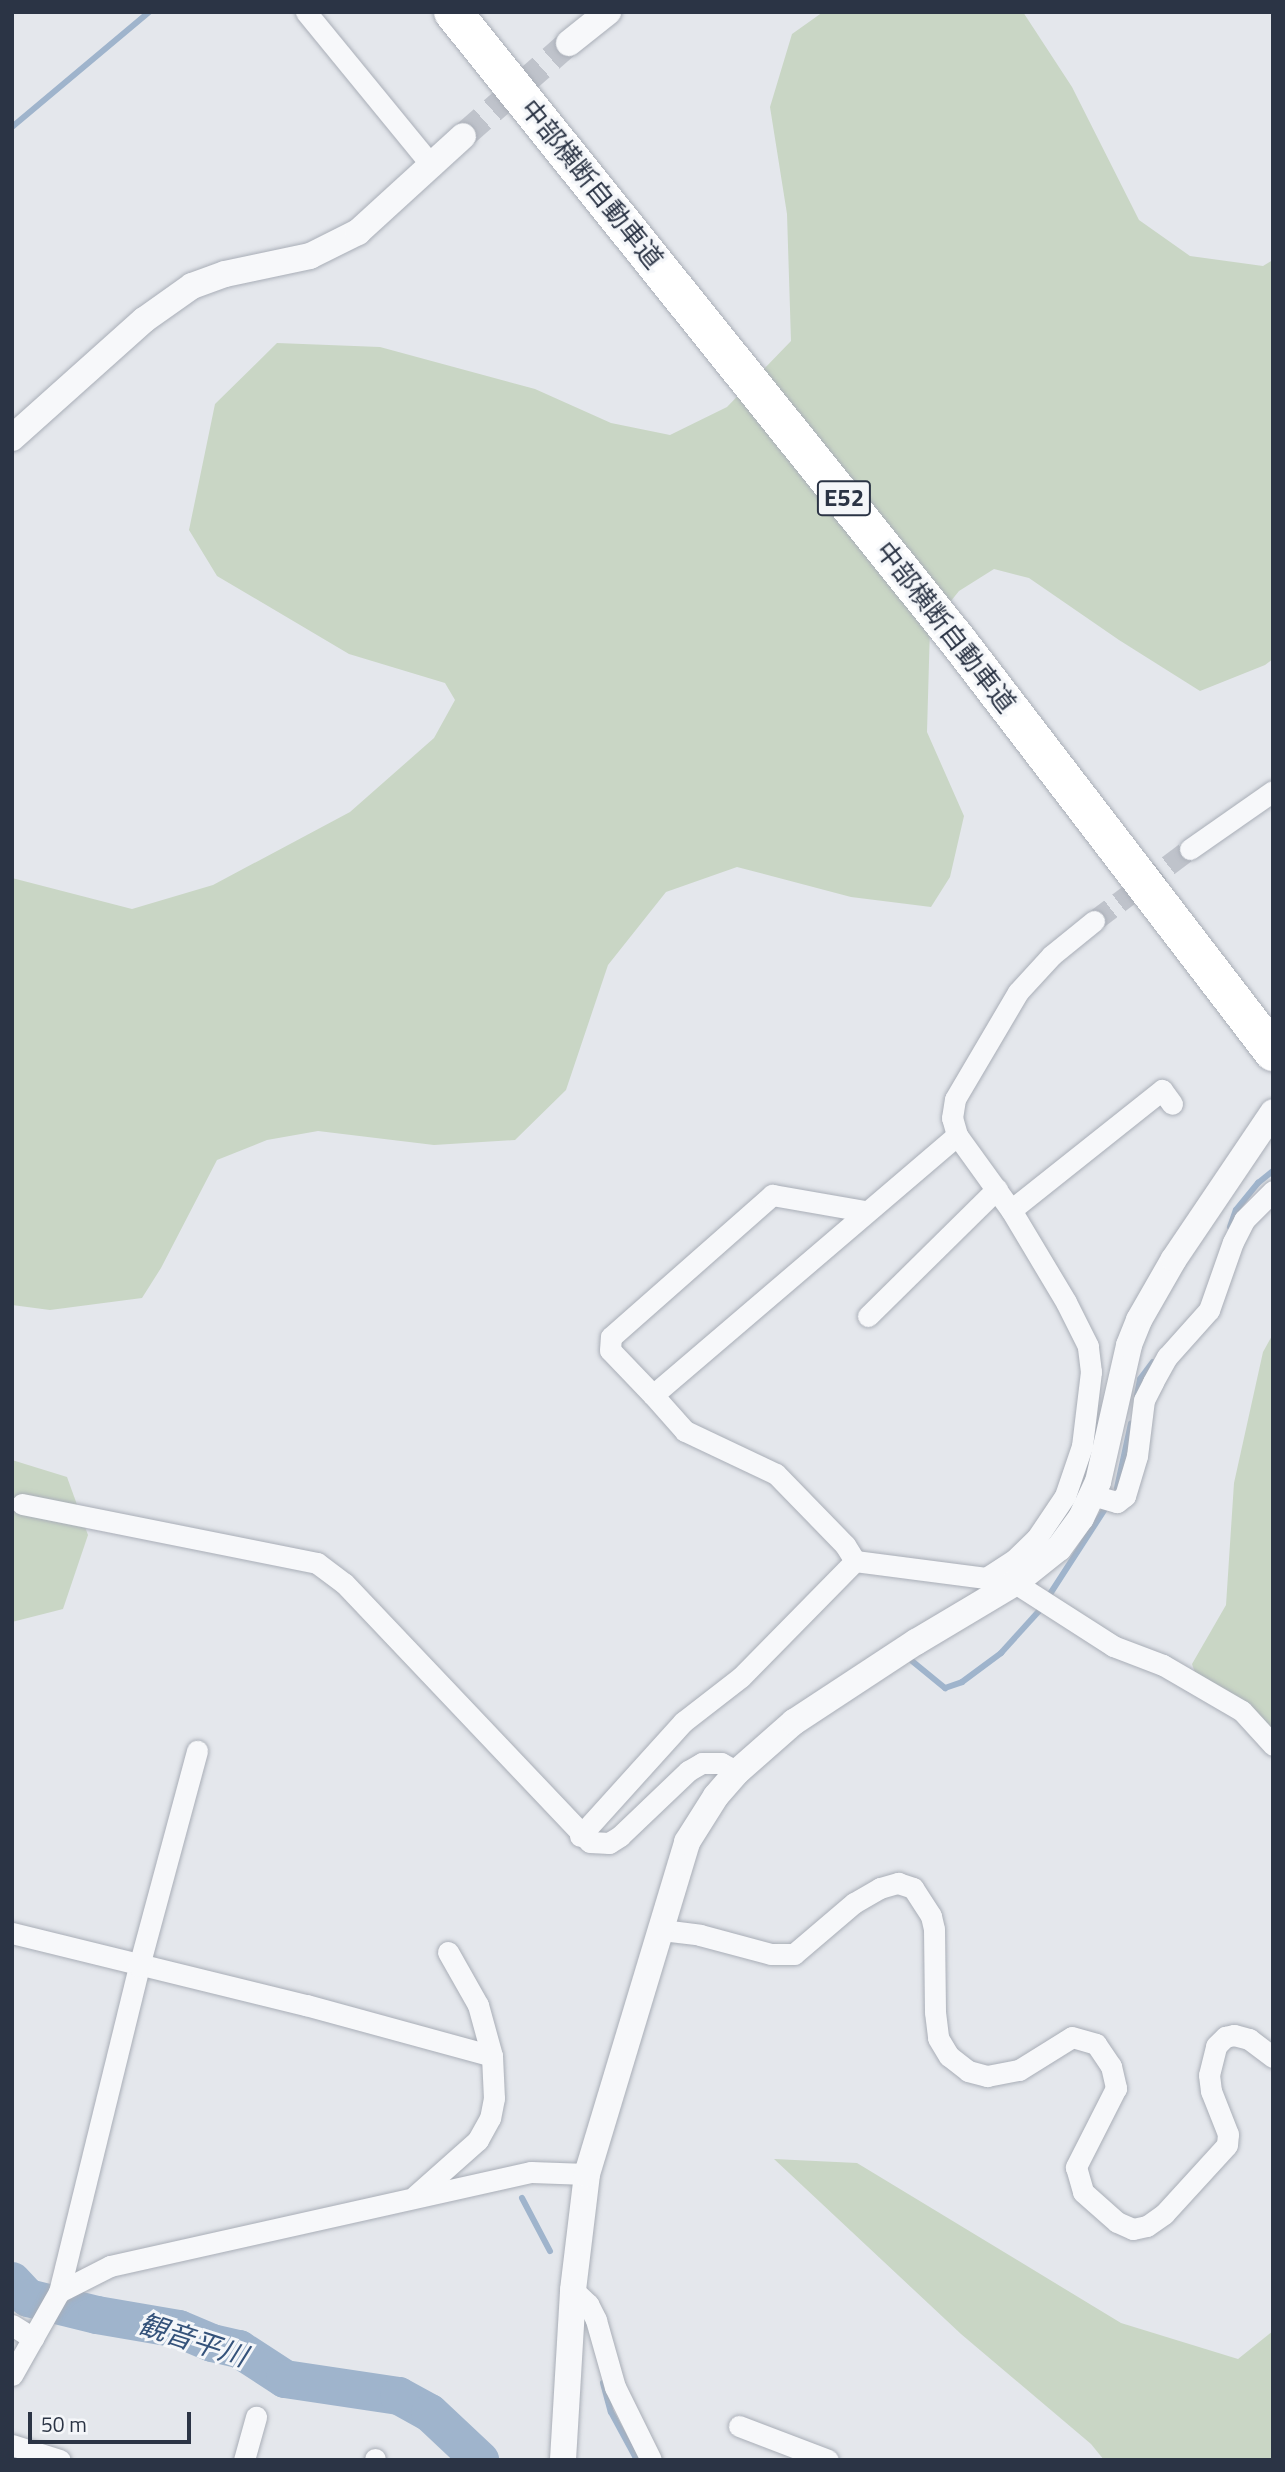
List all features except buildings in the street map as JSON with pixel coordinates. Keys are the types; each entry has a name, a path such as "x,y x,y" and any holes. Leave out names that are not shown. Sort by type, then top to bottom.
{"highway":[{"name":"中部横断自動車道","path":"453,12 958,641 1273,1052"}],"street":[{"path":"306,12 432,166"},
{"path":"569,43 608,12"},
{"path":"12,438 144,320 192,286 225,274 310,256 358,232 463,136"},
{"path":"1190,849 1273,791"},
{"path":"1000,1585 1014,1560 1036,1539 1065,1496 1082,1446 1091,1372 1088,1346 1077,1324 1011,1210 957,1135 951,1118 955,1099 1018,992 1052,955 1094,921"},
{"path":"1011,1210 1162,1090 1172,1104"},
{"path":"1105,1499 1098,1482 1129,1345 1139,1320 1181,1248 1273,1112"},
{"path":"653,1395 957,1135"},
{"path":"868,1316 997,1189"},
{"path":"563,2460 573,2290 587,2174 687,1842 716,1796 737,1772 794,1722 1059,1548 1081,1518 1105,1499 1125,1496 1137,1456 1144,1400 1167,1357 1209,1310 1233,1241 1252,1211 1273,1191"},
{"path":"865,1211 772,1195 611,1337 610,1350 685,1431 776,1474 845,1545 856,1561 1000,1585 1044,1604 1113,1646 1163,1665 1242,1711 1273,1745"},
{"path":"22,1504 317,1563 344,1583 580,1836 598,1844 608,1843 621,1836 688,1771 702,1763 721,1763 737,1772"},
{"path":"580,1836 683,1723 741,1677 856,1561"},
{"path":"12,2375 57,2296 139,1966 197,1751"},
{"path":"662,1930 701,1935 771,1954 794,1954 854,1903 880,1888 898,1883 913,1888 931,1916 934,1928 938,2038 948,2056 968,2071 987,2076 1019,2070 1072,2037 1096,2044 1111,2066 1116,2078 1116,2088 1076,2167 1083,2192 1117,2222 1133,2229 1147,2226 1164,2214 1227,2145 1228,2134 1211,2091 1209,2075 1216,2046 1225,2037 1234,2035 1249,2039 1273,2057"},
{"path":"12,1933 306,2005 492,2056"},
{"path":"415,2196 478,2140 490,2118 494,2098 492,2056 478,2005 447,1952"},
{"path":"57,2296 110,2266 531,2172 587,2174"},
{"path":"573,2290 588,2304 596,2320 615,2387 651,2460"},
{"path":"12,2325 33,2338"},
{"path":"244,2460 256,2417"},
{"path":"739,2426 828,2460"},
{"path":"12,2445 60,2460"}],"green space":[{"path":"823,12 1023,12 1072,87 1139,220 1190,256 1263,266 1273,260 1273,659 1265,665 1200,691 1119,640 1029,578 994,569 959,591 930,627 927,732 964,816 950,877 931,907 851,897 737,867 666,892 608,965 566,1090 515,1140 434,1145 318,1131 267,1140 217,1160 161,1268 142,1298 50,1310 12,1305 12,878 132,909 213,885 350,812 434,738 455,700 445,683 349,654 217,576 189,530 215,404 277,343 380,347 535,389 611,423 670,435 727,407 791,341 787,214 770,107 792,34"},
{"path":"1273,1334 1273,1732 1204,1699 1192,1664 1226,1605 1234,1483 1263,1352"},
{"path":"12,1460 67,1477 88,1535 63,1609 12,1622"},
{"path":"774,2159 857,2163 1121,2323 1238,2359 1273,2331 1273,2460 1104,2460 1091,2444 961,2334"}],"waterway":[{"path":"12,127 149,12"},
{"path":"1230,1227 1236,1210 1258,1183 1273,1171"},
{"path":"1137,1395 1140,1379 1153,1362"},
{"path":"1117,1488 1131,1423"},
{"path":"912,1661 945,1688 962,1682 1001,1653 1039,1611 1109,1503"},
{"path":"522,2198 550,2251"},
{"name":"観音平川","path":"12,2281 28,2298 97,2315 179,2329 212,2343 239,2349 285,2379 399,2396 430,2413 480,2460"},
{"path":"603,2383 611,2412 637,2460"}],"tunnel":[{"path":"463,136 569,43"},
{"path":"1094,921 1190,849"}]}
